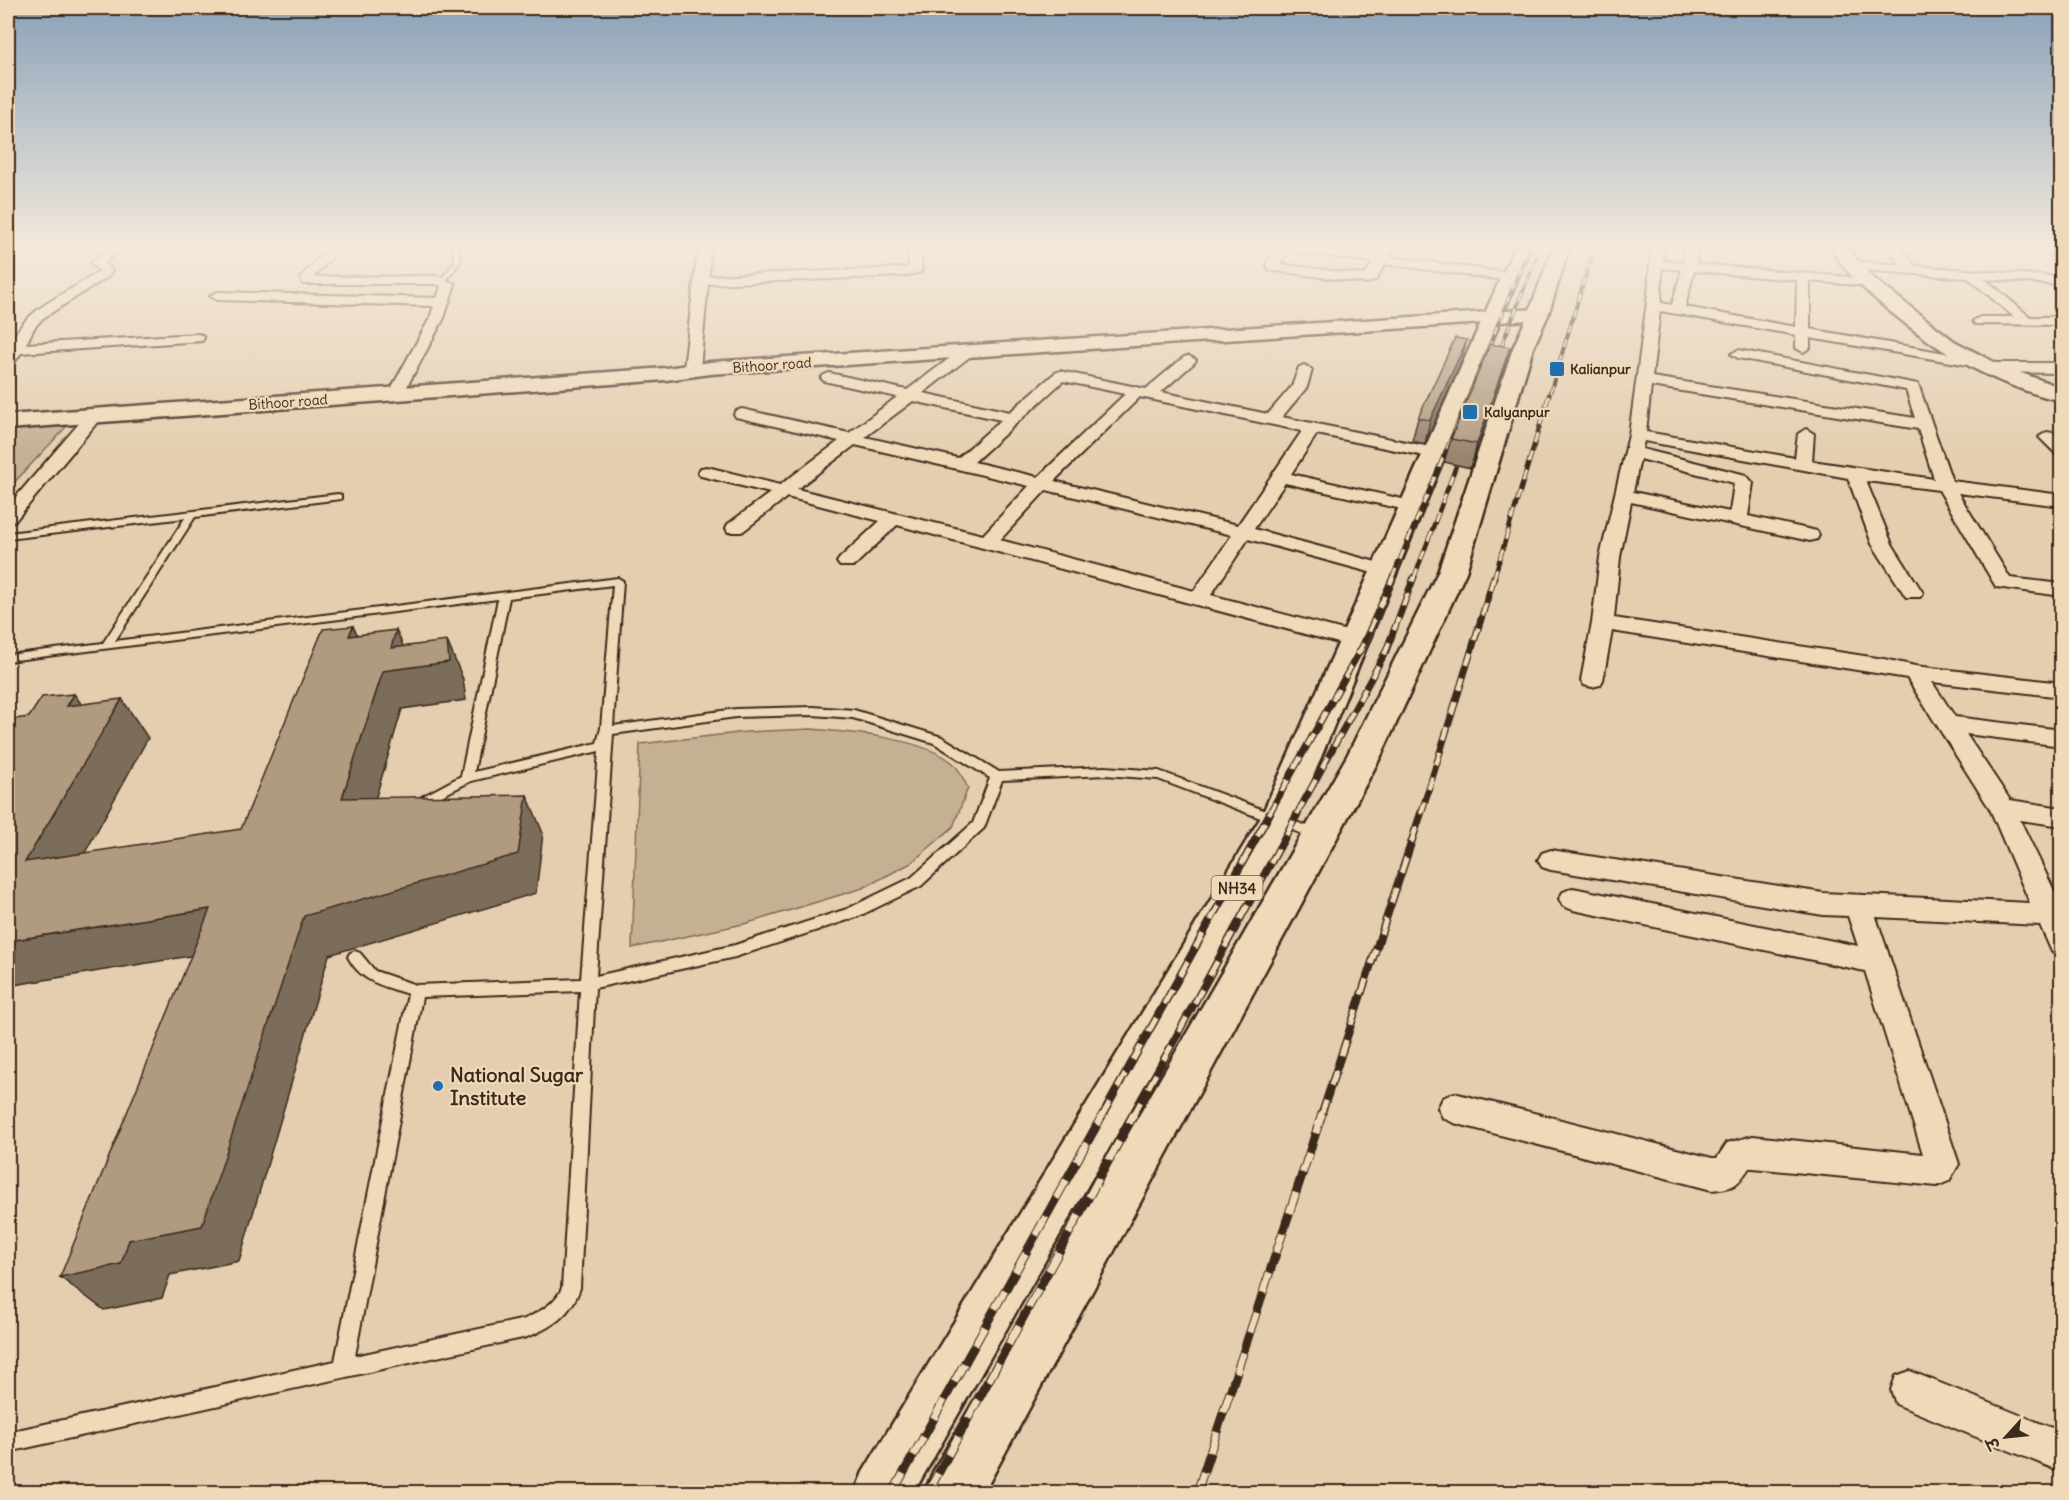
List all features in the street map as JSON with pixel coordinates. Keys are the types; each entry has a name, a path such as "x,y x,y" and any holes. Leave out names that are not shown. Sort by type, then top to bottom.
{"main road":[{"name":"NH34","path":"883,1492 1278,818 1491,318"},
{"name":"Bithoor road","path":"8,422 642,376 701,368 1491,318"},
{"name":"NH34","path":"953,1492 1364,756 1452,572 1522,348 1537,318"},
{"path":"1912,318 1939,340 1983,365 2061,395"},
{"path":"8,414 656,368 701,368"}],"street":[{"path":"8,362 18,349 26,330 36,318"},
{"path":"400,387 435,318"},
{"path":"701,368 702,318"},
{"path":"1592,680 1603,623 1610,557 1635,443 1652,318"},
{"path":"1721,318 1983,365 2061,368"},
{"path":"1803,318 1804,366"},
{"path":"2023,318 2027,321"},
{"path":"1980,321 2061,321"},
{"path":"18,349 197,338"},
{"path":"735,528 967,352"},
{"path":"1738,354 1914,388 1945,486 2003,584 2061,590"},
{"path":"987,542 1042,483 1143,393 1189,360"},
{"path":"1272,420 1299,387 1304,370"},
{"path":"962,464 1060,376 1434,453"},
{"path":"829,378 1012,417"},
{"path":"1644,381 1925,425"},
{"path":"742,414 1244,532 1384,570"},
{"path":"8,518 94,416"},
{"path":"1198,598 1312,429"},
{"path":"1803,464 1806,434"},
{"path":"2048,438 2061,450"},
{"path":"1635,443 1803,464 1855,474 2061,501"},
{"path":"1635,443 1740,479 1744,483 1738,519"},
{"path":"707,472 987,542 1354,640"},
{"path":"1855,474 1882,544 1913,593"},
{"path":"1280,477 1411,506"},
{"path":"1623,495 1810,536"},
{"path":"847,562 893,519"},
{"path":"1603,623 1884,666 1915,673 2061,690"},
{"path":"1915,673 2002,808 2054,916 2061,944"},
{"path":"1948,724 2061,738"},
{"path":"2002,808 2061,817"},
{"path":"1551,860 1823,904 2054,916"},
{"path":"1573,899 1877,962"},
{"path":"1454,1108 1712,1174 1726,1173 1739,1154 1753,1152 1937,1170 1942,1164 1940,1156 1859,907"},
{"path":"1910,1390 2061,1452"}],"lane":[{"path":"8,536 338,497"},
{"path":"107,645 192,514"},
{"path":"8,658 618,581 605,731 588,984 571,1288 566,1302 547,1318 527,1328 8,1442"},
{"path":"467,778 504,595"},
{"path":"605,731 736,713 813,711 854,714 938,740 997,776 1105,771 1159,775 1318,835"},
{"path":"406,811 467,778 602,746 605,731"},
{"path":"355,957 370,975 416,991 588,984 735,951 852,913 916,882 979,825 997,776"},
{"path":"343,1368 416,991"}],"shaded area":[{"path":"68,425 8,489 8,429"},
{"path":"811,729 906,742 941,755 954,764 968,788 953,827 911,863 863,888 748,923 632,948 640,744 746,732"}],"building":[{"path":"1455,338 1467,340 1430,420 1418,418"},
{"path":"1490,344 1510,347 1477,444 1451,439"},
{"path":"353,626 349,636 396,630 391,648 447,641 449,662 383,671 342,798 527,795 518,854 304,916 202,1226 129,1240 121,1264 60,1277 210,909 8,941 8,720 29,717 42,697 74,694 67,706 122,699 25,862 241,829 323,629"}],"railway":[{"path":"1470,393 1501,318"},
{"path":"1496,360 1512,318"},
{"path":"1550,393 1573,318"},
{"path":"1392,578 1471,392"},
{"path":"1494,578 1550,392"},
{"path":"1414,578 1462,450"},
{"path":"1269,814 1363,645 1393,577"},
{"path":"1297,814 1386,651 1414,577"},
{"path":"1421,814 1494,577"},
{"path":"1102,1116 1270,813"},
{"path":"1133,1116 1298,813"},
{"path":"1321,1116 1421,813"},
{"path":"893,1492 1103,1114"},
{"path":"928,1492 1134,1114"},
{"path":"1197,1492 1322,1114"}],"place":[{"name":"Kalianpur","path":"1557,369"},
{"name":"Kalyanpur","path":"1470,412"},
{"name":"National Sugar Institute","path":"438,1086"}]}
